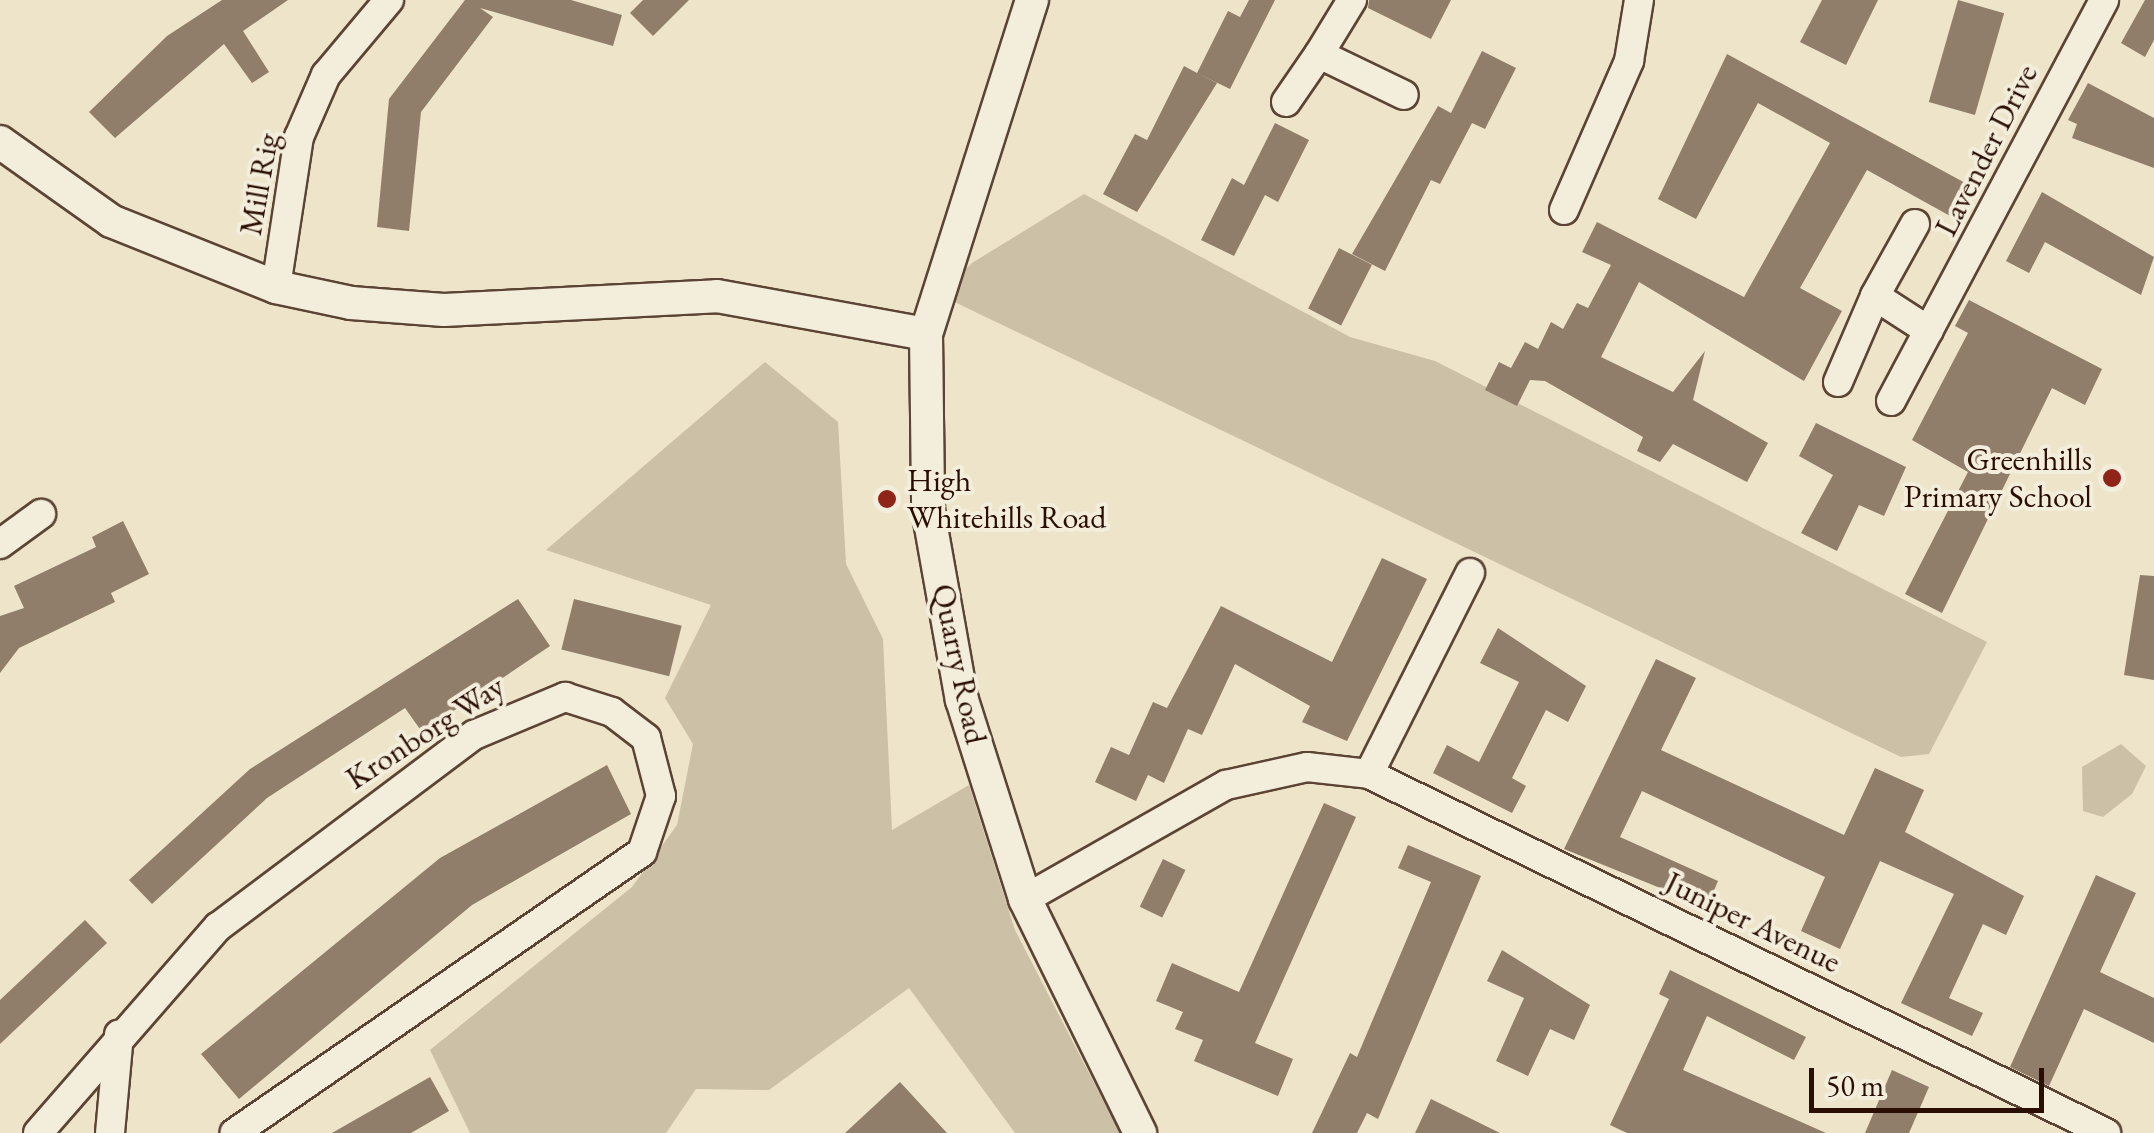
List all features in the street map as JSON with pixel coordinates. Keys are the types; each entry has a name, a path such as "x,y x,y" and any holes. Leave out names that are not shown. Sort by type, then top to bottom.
{"street":[{"name":"Mill Rig","path":"276,287 300,136 326,74 389,0"},
{"name":"Quarry Road","path":"1032,0 926,334 928,510 962,700 1025,900 1140,1133"},
{"path":"1286,102 1352,0"},
{"path":"1564,210 1629,61 1640,0"},
{"name":"Lavender Drive","path":"1891,401 2104,0"},
{"path":"1319,54 1404,95"},
{"path":"0,142 111,220 276,287 444,310 716,296 926,334"},
{"name":"Lavender Drive","path":"1838,382 1876,296 1915,224"},
{"path":"1876,296 1929,331"},
{"path":"0,544 41,514"},
{"path":"1369,774 1470,573"},
{"name":"Kronborg Way","path":"38,1133 119,1034 218,927 318,845 523,707 580,699 646,738 660,796 642,852 234,1133"},
{"name":"Juniper Avenue","path":"1025,900 1226,785 1307,767 1369,774 2106,1133"},
{"path":"110,1133 119,1034"}],"shaded area":[{"path":"1084,194 1350,337 1435,361 1987,642 1929,754 1901,757 940,295 972,263"},
{"path":"765,362 838,422 846,564 883,639 892,830 969,785 1015,930 1120,1133 1015,1133 909,988 769,1090 696,1089 666,1133 470,1133 430,1050 632,887 677,825 693,744 665,698 711,605 546,550"},
{"path":"2121,744 2146,766 2132,794 2103,817 2083,811 2082,767"}],"building":[{"path":"222,0 288,0 243,31 269,72 252,83 224,44 115,138 89,112 167,36"},
{"path":"465,0 571,0 622,15 613,46 480,8 493,17 421,112 409,231 377,227 389,99"},
{"path":"643,0 689,0 653,36 630,13"},
{"path":"1249,0 1275,0 1230,89 1197,73 1228,11 1240,17"},
{"path":"1369,0 1451,0 1431,39 1368,8"},
{"path":"1822,0 1878,0 1846,65 1800,42"},
{"path":"1958,0 2004,13 1975,115 1929,102"},
{"path":"2145,0 2154,0 2154,40 2145,57 2121,43"},
{"path":"1482,51 1516,68 1485,129 1472,123 1440,184 1431,180 1385,271 1352,254 1438,106 1451,113"},
{"path":"1727,54 1969,185 1952,217 1867,170 1800,288 1842,311 1804,381 1639,282 1601,357 1673,392 1705,351 1693,400 1768,443 1747,482 1673,444 1660,462 1637,451 1643,437 1545,381 1530,380 1517,406 1485,390 1499,362 1511,368 1525,342 1538,349 1551,322 1563,329 1577,303 1588,308 1611,265 1582,252 1597,222 1744,297 1830,143 1758,103 1696,219 1658,199"},
{"path":"1184,66 1217,83 1137,212 1103,194 1135,134 1147,140"},
{"path":"2088,83 2154,118 2154,168 2072,138 2077,124 2068,120"},
{"path":"1275,123 1309,140 1278,202 1265,195 1234,256 1201,240 1232,178 1244,185"},
{"path":"2042,192 2154,257 2141,295 2045,242 2029,273 2006,261"},
{"path":"1339,248 1372,265 1341,325 1308,309"},
{"path":"1969,300 2102,369 2085,405 2052,388 1942,613 1905,594 1968,472 1912,440 1968,333 1955,326"},
{"path":"1816,423 1906,467 1884,516 1859,505 1837,551 1801,533 1833,475 1799,456"},
{"path":"123,521 149,574 111,593 115,602 19,648 0,673 0,616 24,608 14,586 96,547 92,537"},
{"path":"1382,558 1427,579 1347,741 1302,722 1310,706 1235,664 1202,735 1188,729 1164,783 1148,775 1136,801 1095,782 1111,747 1129,755 1153,702 1167,708 1221,606 1332,662"},
{"path":"2140,575 2154,576 2154,680 2124,675"},
{"path":"518,599 550,646 422,732 405,708 267,798 152,904 129,880 250,769"},
{"path":"574,599 682,626 669,676 561,649"},
{"path":"1498,628 1586,686 1568,722 1546,710 1512,778 1526,786 1512,813 1433,773 1447,745 1479,762 1519,682 1480,663"},
{"path":"1656,659 1696,678 1661,750 1844,835 1875,768 1924,790 1905,832 2024,896 2006,935 1983,924 1949,998 1983,1013 1972,1036 1901,1003 1954,894 1880,861 1840,949 1801,931 1825,877 1642,791 1620,837 1718,881 1707,907 1564,849"},
{"path":"607,765 631,814 472,905 239,1099 201,1054 440,858"},
{"path":"1324,803 1356,817 1255,1043 1293,1059 1278,1096 1194,1061 1203,1040 1175,1029 1183,1012 1156,1001 1172,963 1239,992"},
{"path":"1408,845 1481,876 1378,1119 1367,1113 1357,1133 1312,1133 1350,1053 1357,1057 1431,882 1398,868"},
{"path":"1163,859 1185,870 1162,918 1140,907"},
{"path":"2096,875 2136,893 2100,972 2154,998 2154,1043 2084,1009 2049,1086 2010,1067"},
{"path":"85,920 107,943 0,1044 0,1000"},
{"path":"1502,950 1590,1005 1574,1040 1550,1029 1528,1076 1496,1061 1524,998 1487,981"},
{"path":"1670,970 1806,1037 1794,1060 1707,1016 1683,1070 1826,1133 1627,1133 1610,1125 1669,999 1659,994"},
{"path":"1892,1070 1929,1087 1909,1133 1865,1133"},
{"path":"430,1077 449,1111 411,1133 332,1133"},
{"path":"900,1082 947,1133 845,1133"},
{"path":"1431,1099 1500,1133 1415,1133"}],"place":[{"name":"Greenhills Primary School","path":"2112,478"},
{"name":"High Whitehills Road","path":"887,499"}]}
